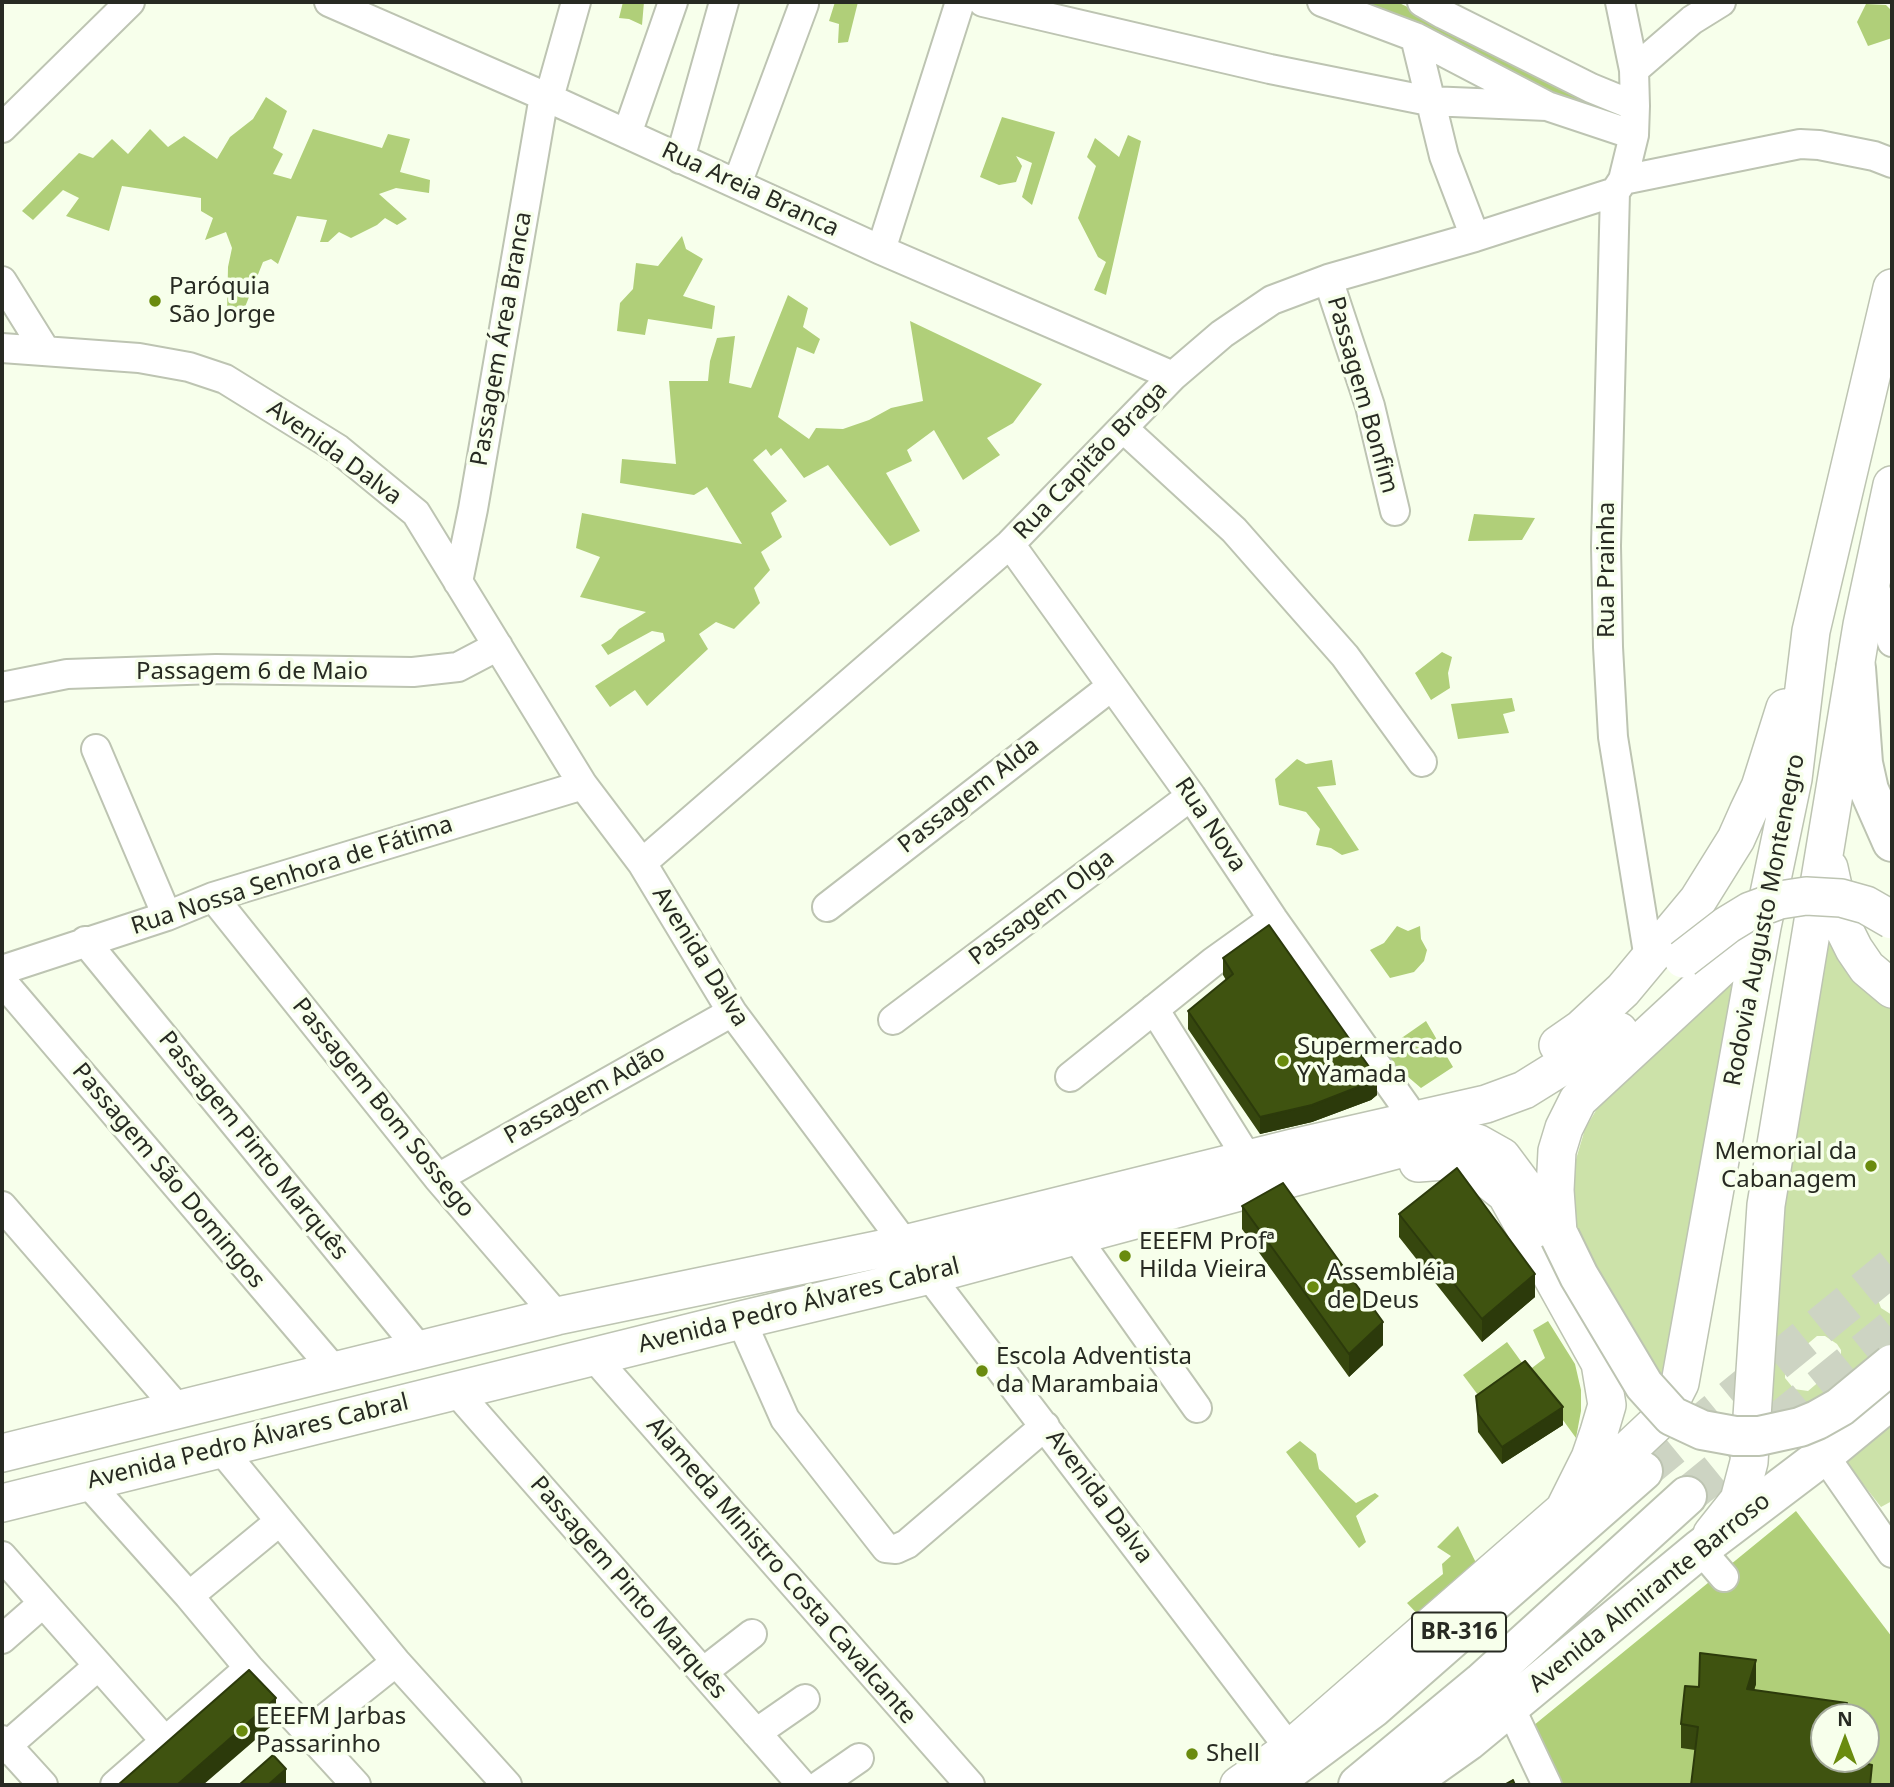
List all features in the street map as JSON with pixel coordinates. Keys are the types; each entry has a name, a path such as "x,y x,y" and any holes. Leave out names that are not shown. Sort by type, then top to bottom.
{"highway":[{"path":"1856,667 1863,763 1869,790 1892,842"},
{"path":"1559,1234 1579,1276 1644,1385 1672,1416 1702,1430 1735,1436 1759,1436 1800,1427 1840,1407 1892,1364"},
{"name":"Avenida Almirante Barroso","path":"1406,1785 1712,1563 1824,1455 1892,1399"},
{"name":"BR-316","path":"1270,1785 1373,1708 1643,1471"},
{"name":"Avenida Almirante Barroso","path":"1358,1785 1481,1682 1688,1496"}],"main road":[{"name":"Rodovia Augusto Montenegro","path":"1238,1785 1290,1749 1564,1510 1662,1419 1681,1382 1762,927 1793,779 1811,631 1892,288"},
{"name":"Rodovia Augusto Montenegro","path":"1712,1563 1739,1500 1749,1462 1766,1205 1871,574 1892,485"},
{"path":"1559,1234 1544,1185 1548,1131 1580,1075 1619,1031 1666,959 1736,839 1760,787 1811,631"},
{"path":"1826,839 1841,923 1867,968 1892,989"},
{"path":"1293,1147 1494,1077 1532,1060 1581,1029 1623,990 1666,959 1750,911 1780,900 1806,896 1841,898 1866,905 1892,920"},
{"path":"1559,1234 1555,1190 1557,1152 1563,1128 1578,1100 1762,927"},
{"path":"1293,1147 1486,1104 1524,1090 1619,1031"},
{"name":"Avenida Pedro Álvares Cabral","path":"2,1503 930,1275 1430,1141 1477,1143 1502,1157 1559,1234"},
{"name":"Avenida Pedro Álvares Cabral","path":"2,1453 556,1316 905,1244 1293,1147"},
{"path":"1194,1206 1236,1206 1426,1161 1445,1161 1482,1175 1506,1194 1589,1340 1600,1363 1605,1385 1607,1405 1599,1432 1590,1458 1564,1510"}],"street":[{"path":"2,128 130,2"},
{"name":"Rua Areia Branca","path":"329,2 546,97 881,250 1173,376"},
{"name":"Passagem Área Branca","path":"458,582 546,97 576,2"},
{"path":"627,134 673,2"},
{"path":"680,159 724,2"},
{"path":"881,250 960,2"},
{"path":"983,2 1270,69 1429,101 1547,106"},
{"path":"1322,2 1415,37 1547,106 1634,135"},
{"path":"1422,2 1591,88 1635,106"},
{"name":"Rua Prainha","path":"1620,2 1634,70 1635,106 1634,135 1619,186 1606,546 1608,647 1613,737 1666,959"},
{"path":"1634,70 1692,20 1721,2"},
{"path":"737,184 804,4"},
{"path":"1415,37 1444,156 1475,237"},
{"name":"Rua Capitão Braga","path":"642,863 1010,544 1173,376 1222,334 1272,300 1328,279 1475,237 1619,186 1800,144 1841,149 1892,163"},
{"name":"Passagem Bonfim","path":"1328,279 1370,406 1395,511"},
{"path":"2,281 45,350"},
{"name":"Avenida Dalva","path":"2,348 139,358 189,367 225,379 338,449 416,513 583,785 642,863 732,1012 905,1244 1290,1749"},
{"path":"1124,429 1234,530 1345,656 1422,762"},
{"name":"Rua Nova","path":"1010,544 1191,796 1273,919 1406,1107"},
{"path":"1871,574 1892,642"},
{"name":"Passagem 6 de Maio","path":"2,687 80,674 216,670 413,673 458,667 498,646"},
{"name":"Passagem Alda","path":"827,907 1112,686"},
{"path":"96,748 167,916"},
{"name":"Rua Nossa Senhora de Fátima","path":"2,970 167,916 213,897 583,785"},
{"name":"Passagem Olga","path":"893,1020 1191,796"},
{"name":"Passagem Bom Sossego","path":"213,897 438,1178 556,1316"},
{"path":"1070,1077 1273,919"},
{"name":"Passagem Pinto Marquês","path":"85,941 421,1351"},
{"name":"Passagem São Domingos","path":"2,981 335,1371"},
{"path":"1154,1009 1248,1159"},
{"name":"Passagem Adão","path":"438,1178 732,1012"},
{"path":"2,1206 179,1410"},
{"path":"1075,1236 1197,1408"},
{"path":"741,1320 785,1419 886,1548 896,1549 908,1544 1045,1426"},
{"name":"Alameda Ministro Costa Cavalcante","path":"593,1356 970,1785"},
{"name":"Passagem Pinto Marquês","path":"455,1391 802,1785"},
{"path":"221,1449 396,1662 507,1785"},
{"path":"1824,1455 1892,1553"},
{"path":"88,1483 249,1668 356,1785"},
{"path":"189,1596 280,1521"},
{"path":"2,1556 97,1667 166,1742"},
{"path":"2,1639 42,1604"},
{"path":"703,1672 752,1634"},
{"path":"308,1732 396,1662"},
{"path":"43,1785 3,1745 97,1667"},
{"path":"115,1785 249,1668"},
{"path":"756,1733 805,1699"},
{"path":"1510,1707 1548,1785"},
{"path":"820,1785 859,1758"}],"shaded area":[{"path":"623,2 644,2 642,25 619,18"},
{"path":"835,2 858,2 848,42 838,43 839,24 829,21"},
{"path":"1355,2 1397,2 1621,108 1620,123 1513,77 1448,37 1401,22"},
{"path":"1866,4 1886,5 1892,11 1892,38 1868,46 1857,22"},
{"path":"266,97 287,111 273,148 283,154 273,174 291,179 313,129 382,148 388,134 410,139 400,172 430,180 429,193 396,188 379,194 407,219 397,225 385,218 351,238 339,232 328,242 320,242 327,220 297,216 278,264 271,259 263,262 241,317 227,315 228,267 232,248 226,232 205,240 213,218 201,211 201,198 122,186 109,231 66,216 79,198 63,190 33,220 22,211 79,153 93,158 112,139 128,154 150,129 168,147 184,136 217,159 230,137 253,119"},
{"path":"1002,117 1055,132 1032,205 1022,197 1032,163 1016,156 1022,166 1016,182 999,185 980,177"},
{"path":"1128,135 1141,141 1106,295 1094,290 1106,262 1098,257 1078,218 1096,166 1087,157 1095,138 1119,157"},
{"path":"682,236 686,249 703,259 683,296 715,306 712,329 648,319 645,335 617,331 620,303 633,289 636,263 658,266"},
{"path":"788,295 808,308 803,327 820,339 814,354 797,347 778,417 809,439 816,428 843,429 869,420 891,408 923,401 910,321 1042,384 1013,423 987,438 1000,455 963,480 934,430 907,450 912,461 886,473 920,531 890,546 828,465 804,478 781,448 771,456 766,449 753,460 787,501 771,513 782,537 761,552 770,570 754,588 760,603 734,629 716,622 699,634 708,649 647,706 635,690 610,707 595,686 665,641 663,633 652,631 608,655 601,645 611,639 619,629 646,612 580,597 600,557 576,548 582,513 742,544 707,487 694,495 620,483 622,459 676,464 669,381 708,381 710,361 717,338 735,336 729,383 751,388"},
{"path":"1474,514 1535,518 1522,540 1468,541"},
{"path":"1442,652 1452,657 1448,673 1450,688 1431,700 1415,673"},
{"path":"1512,698 1515,711 1503,714 1509,733 1458,739 1451,704"},
{"path":"1297,759 1306,764 1332,760 1336,785 1317,787 1359,850 1342,855 1331,848 1316,845 1320,829 1306,812 1279,805 1275,779"},
{"path":"1826,923 1892,1003 1892,1274 1877,1287 1876,1295 1881,1308 1892,1315 1892,1349 1822,1400 1772,1415 1771,1259","holes":["1817,1336 1825,1336 1841,1350 1841,1363 1808,1391 1794,1389 1785,1378 1785,1363"]},
{"path":"1397,926 1408,931 1420,926 1421,939 1427,950 1424,961 1414,972 1390,978 1370,950 1384,943"},
{"path":"1746,960 1678,1351 1658,1387 1577,1240 1572,1203 1574,1166 1585,1129 1605,1095"},
{"path":"1426,1021 1453,1067 1421,1088 1380,1053"},
{"path":"1548,1321 1575,1364 1581,1390 1581,1411 1576,1438 1528,1372 1487,1407 1463,1375 1507,1342 1528,1371 1545,1358 1533,1330"},
{"path":"1892,1417 1892,1501 1881,1507 1841,1456"},
{"path":"1300,1441 1316,1454 1319,1469 1356,1503 1375,1493 1379,1496 1356,1516 1366,1542 1359,1548 1286,1452"},
{"path":"1796,1511 1892,1637 1892,1785 1554,1785 1528,1730"},
{"path":"1458,1526 1479,1569 1424,1621 1407,1603 1443,1574 1442,1564 1451,1556 1437,1547"}],"building":[{"name":"Supermercado Y Yamada","path":"1269,925 1377,1078 1312,1105 1260,1117 1188,1011 1233,974 1223,958"},
{"path":"1457,1168 1535,1274 1482,1319 1399,1214"},
{"name":"Assembléia de Deus","path":"1283,1183 1383,1322 1349,1354 1242,1206"},
{"path":"1525,1361 1563,1407 1502,1447 1478,1414 1476,1396"},
{"path":"1700,1653 1756,1660 1747,1689 1847,1703 1810,1703 1810,1773 1871,1773 1870,1785 1691,1785 1698,1727 1681,1724 1685,1686 1699,1687"},
{"path":"249,1670 276,1698 177,1785 118,1785"},
{"path":"273,1755 286,1769 268,1785 239,1785"}],"tunnel":[{"path":"1643,1471 1892,1267"},
{"path":"1687,1496 1892,1329"}],"place":[{"name":"Paróquia São Jorge","path":"155,301"},
{"name":"Supermercado Y Yamada","path":"1283,1061"},
{"name":"Memorial da Cabanagem","path":"1871,1166"},
{"name":"EEEFM Profª Hilda Vieira","path":"1125,1256"},
{"name":"Assembléia de Deus","path":"1313,1287"},
{"name":"Escola Adventista da Marambaia","path":"982,1371"},
{"name":"EEEFM Jarbas Passarinho","path":"242,1731"},
{"name":"Shell","path":"1192,1754"}]}
